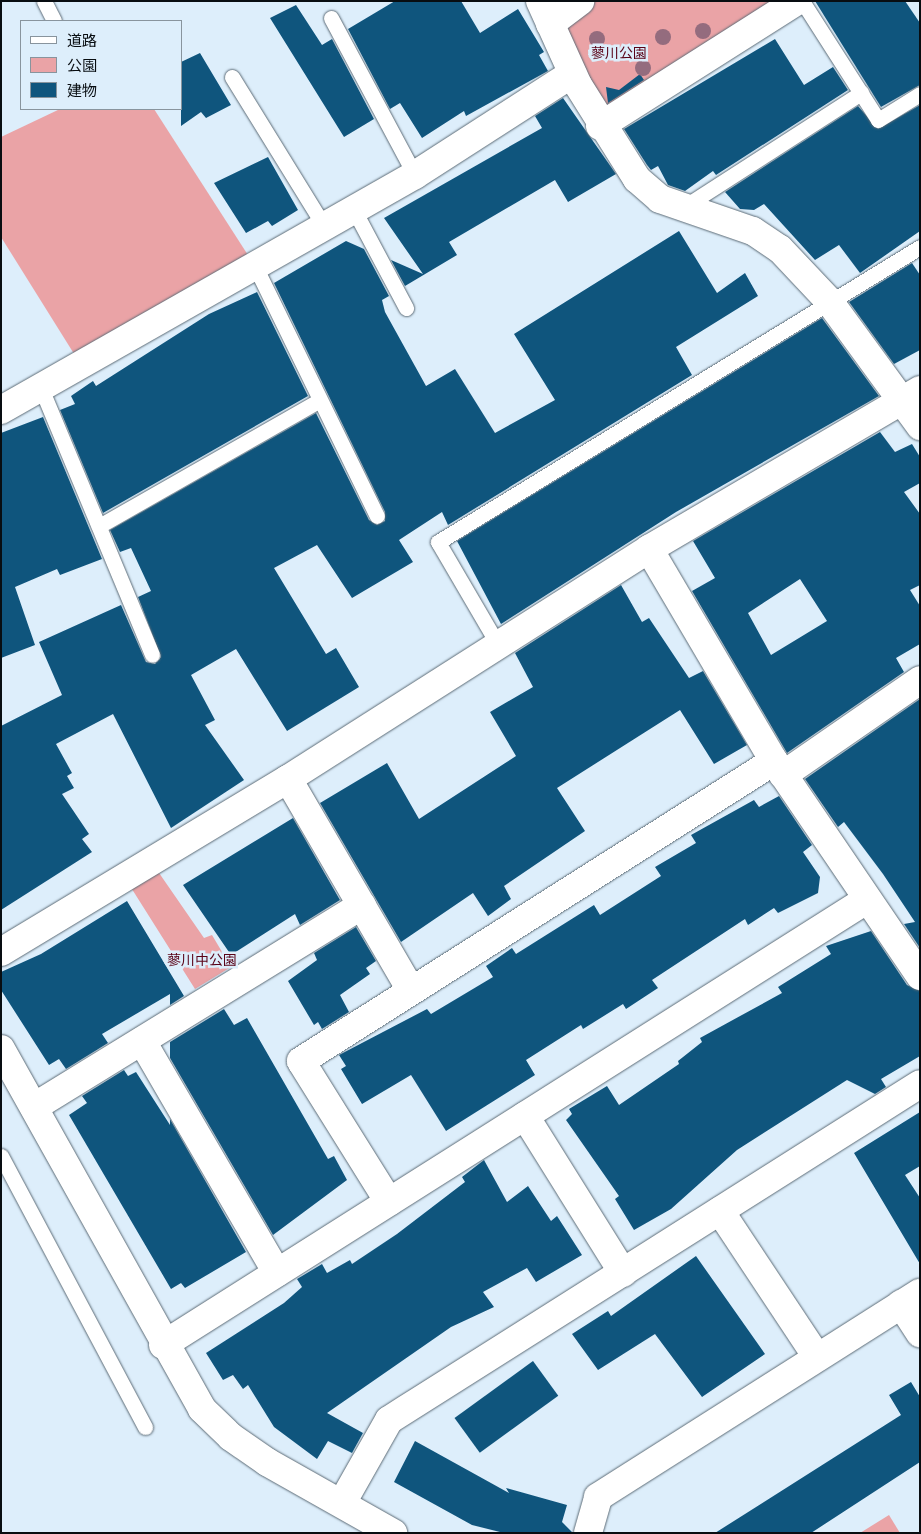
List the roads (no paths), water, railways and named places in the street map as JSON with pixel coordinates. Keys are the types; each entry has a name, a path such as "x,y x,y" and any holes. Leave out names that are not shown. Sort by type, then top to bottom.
{"street":[{"path":"580,1 545,13 572,74 600,126 637,179 660,199 753,231 780,248 912,394 920,426"},
{"path":"600,126 797,1"},
{"path":"1,410 415,175 572,74"},
{"path":"1,952 288,779 496,643 649,549 912,394"},
{"path":"649,549 778,768 866,900 920,976"},
{"path":"389,1202 301,1061 410,989 778,768 920,680"},
{"path":"288,779 410,989"},
{"path":"163,1345 866,900"},
{"path":"34,1107 362,906"},
{"path":"142,1041 277,1273"},
{"path":"1,1049 163,1345 216,1424 267,1462 394,1533"},
{"path":"342,1503 389,1420 920,1084"},
{"path":"525,1116 623,1273"},
{"path":"720,1211 817,1357"},
{"path":"588,1533 598,1496 911,1298 920,1333"}],"lane":[{"path":"44,1 54,20"},
{"path":"802,1 878,120 920,94"},
{"path":"331,18 415,175"},
{"path":"232,77 324,226"},
{"path":"684,207 861,93"},
{"path":"354,210 406,308"},
{"path":"496,643 438,542 920,247"},
{"path":"255,266 376,516"},
{"path":"41,388 152,655"},
{"path":"99,526 320,400"},
{"path":"1,1156 145,1427"}],"park label":[{"name":"蓼川公園","path":"619,53"},
{"name":"蓼川中公園","path":"202,960"}]}
